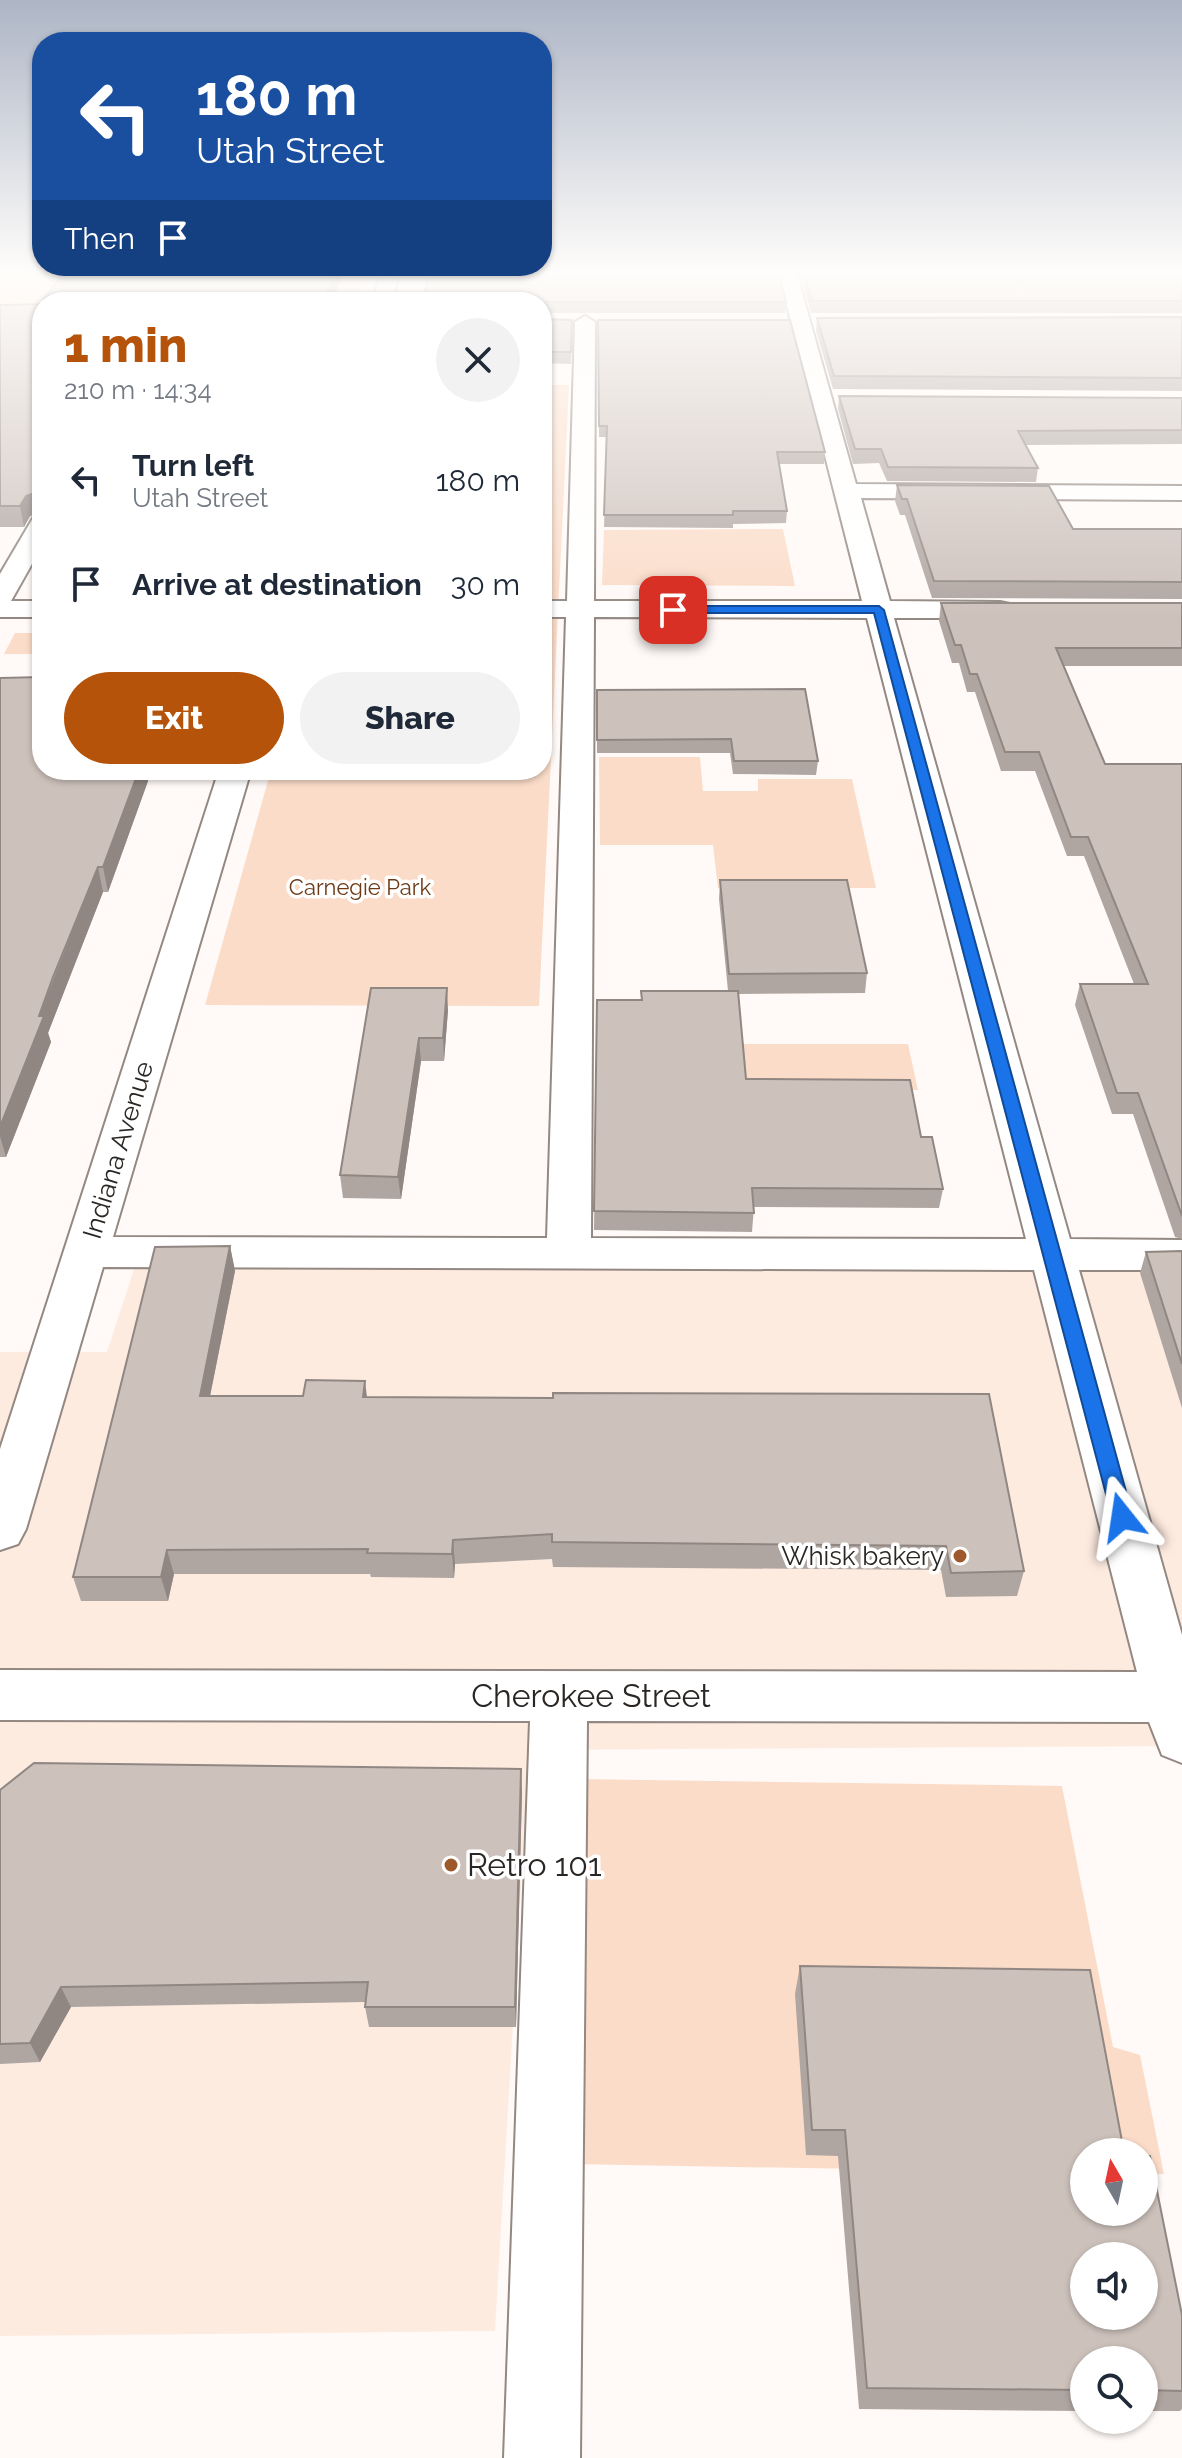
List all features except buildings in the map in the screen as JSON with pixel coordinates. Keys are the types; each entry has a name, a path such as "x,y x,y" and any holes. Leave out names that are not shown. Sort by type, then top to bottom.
{"street":[{"path":"569,1253 584,390"},
{"path":"830,390 834,399 847,491 1178,1711"},
{"path":"847,491 1182,493"},
{"path":"0,597 32,541"},
{"path":"0,609 32,609"},
{"path":"552,609 1022,610"},
{"name":"Indiana Avenue","path":"0,1529 232,780"},
{"path":"86,1252 1182,1255"},
{"name":"Cherokee Street","path":"0,1695 559,1696 1178,1711"},
{"path":"542,2458 559,1696"}],"shaded area":[{"path":"136,1263 1182,1269 1182,1746 529,1750 495,2331 0,2336 0,1352 107,1352"}],"green space":[{"name":"Carnegie Park","path":"552,390 569,390 552,737"},
{"path":"783,529 795,586 602,585 604,530"},
{"path":"15,633 32,633 32,654 4,654"},
{"path":"599,757 700,757 703,791 758,791 758,779 852,779 876,888 718,888 713,845 600,845"},
{"name":"Carnegie Park","path":"268,780 550,780 539,1006 205,1005"},
{"path":"717,1044 908,1044 918,1090 721,1091"},
{"path":"579,1779 1062,1786 1113,2047 1140,2055 1157,2138 1070,2138 1070,2173 570,2164"},
{"path":"1158,2144 1164,2174 1158,2174"}],"place":[{"name":"Whisk bakery","path":"960,1556"},
{"name":"Retro 101","path":"451,1865"}],"route":[{"path":"673,610 879,610 1122,1517"}]}
